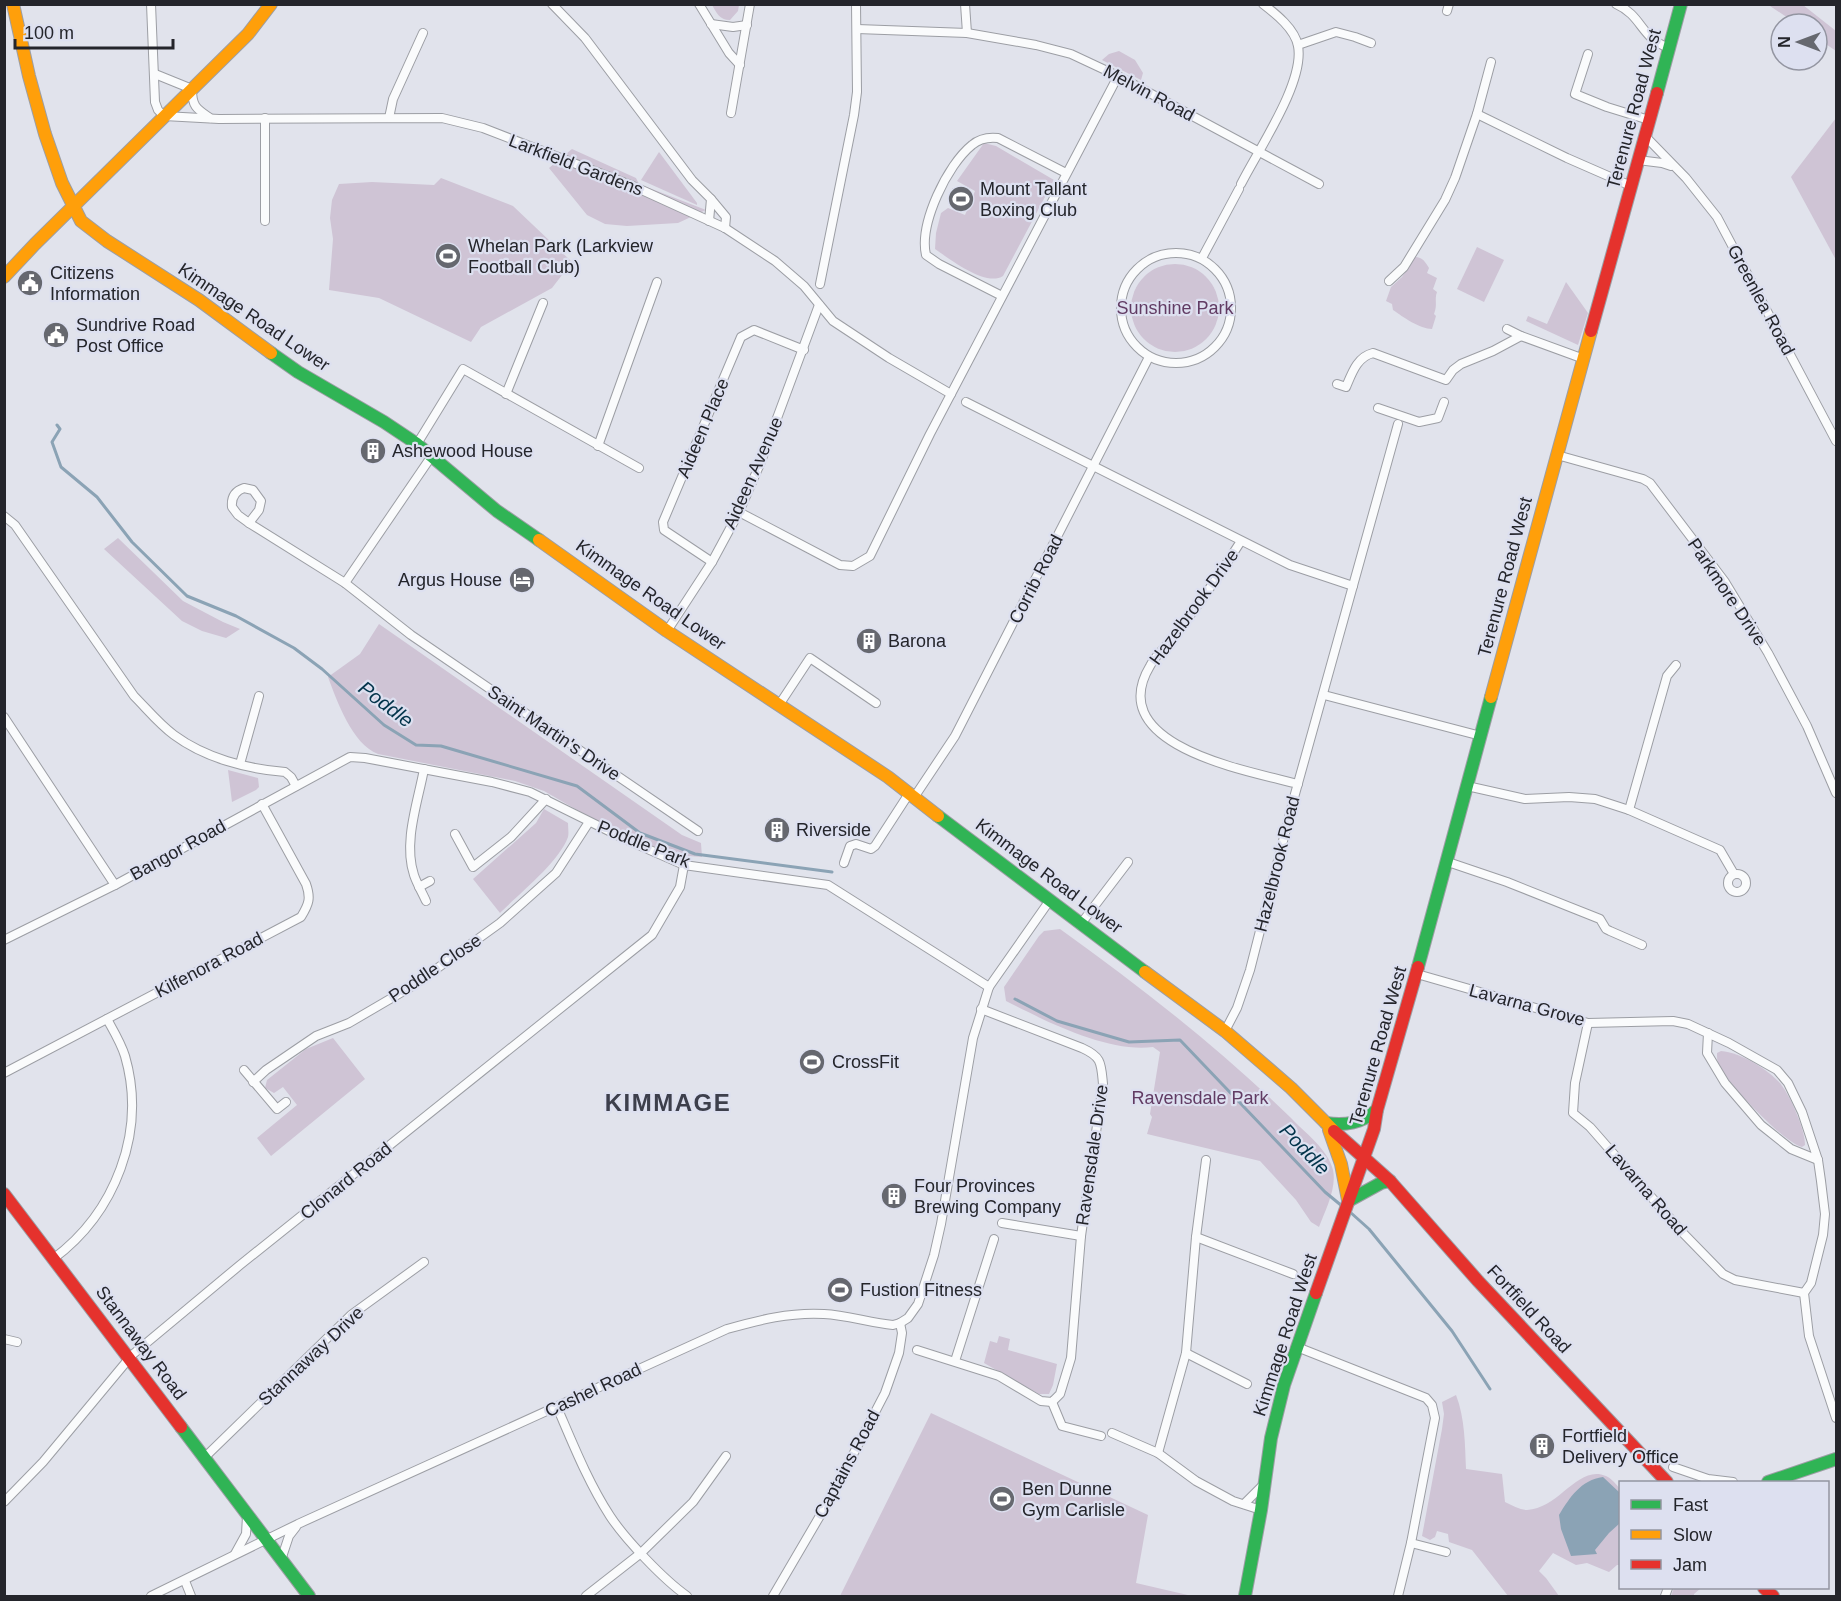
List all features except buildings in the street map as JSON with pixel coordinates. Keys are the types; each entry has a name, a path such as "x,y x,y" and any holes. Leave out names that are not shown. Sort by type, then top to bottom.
{"main road":[{"name":"Kimmage Road Lower","path":"13,4 45,134 62,183 81,221 199,300 298,372 417,444 497,511 667,631 912,794 1080,925 1225,1031 1291,1089 1364,1160"},
{"path":"4,277 248,34 271,4"},
{"name":"Terenure Road West","path":"1364,1160 1448,862 1681,4"},
{"path":"1377,1110 1369,1118 1352,1125 1326,1123 1341,1164 1349,1202 1381,1183 1390,1181"},
{"name":"Fortfield Road","path":"1364,1160 1390,1181 1478,1281 1665,1481"},
{"name":"Kimmage Road West","path":"1245,1596 1262,1509 1271,1438 1284,1385 1364,1160"},
{"name":"Stannaway Road","path":"7,1201 78,1289 246,1516 309,1596"},
{"path":"1771,1481 1836,1459"}],"street":[{"path":"151,4 155,102 158,110 164,116"},
{"path":"552,4 585,38 692,180 726,217 725,228"},
{"path":"699,4 729,53 740,65"},
{"path":"731,113 750,4"},
{"path":"820,284 857,92 856,4"},
{"path":"965,4 967,33"},
{"path":"1202,258 1296,79 1298,45 1283,19 1263,4"},
{"path":"1616,4 1635,17 1648,37 1657,44 1669,48"},
{"path":"711,24 734,27 747,24"},
{"name":"Melvin Road","path":"857,29 967,33 1036,45 1071,54 1118,76 1319,184"},
{"path":"1298,45 1336,32 1371,43"},
{"path":"389,118 393,99 423,33"},
{"path":"1588,54 1575,94 1649,120"},
{"path":"1389,281 1404,267 1445,200 1477,114 1491,62"},
{"path":"155,74 192,89 192,101 197,110 211,119"},
{"path":"739,512 840,565 853,566 870,556 930,434 1118,76"},
{"path":"1477,114 1631,186"},
{"name":"Larkfield Gardens","path":"164,116 211,119 442,118 483,129 633,186 725,228 775,261 804,286 833,321 889,358 951,394"},
{"path":"265,118 265,221"},
{"name":"Greenlea Road","path":"1645,136 1686,178 1717,217 1836,441"},
{"path":"1002,296 926,255 925,240 930,217 944,184 964,153 973,144 990,138 998,138 1066,173"},
{"path":"1638,160 1674,167"},
{"path":"709,221 711,199"},
{"path":"1183,252 1202,258 1222,276 1230,295 1231,315 1228,328 1212,350 1188,362 1175,364 1149,357 1134,345 1124,328 1120,309 1122,290 1132,273 1146,260 1164,253 1183,252"},
{"path":"598,446 657,282"},
{"path":"506,394 543,303"},
{"name":"Aideen Avenue","path":"667,631 712,562 739,512 760,464 819,305"},
{"path":"1507,329 1584,359"},
{"name":"Aideen Place","path":"712,562 664,530 663,522 741,337 754,330 804,350"},
{"path":"1337,384 1346,387 1360,360 1365,355 1373,353 1446,380 1461,363 1493,351 1521,336"},
{"name":"Corrib Road","path":"844,863 850,846 856,844 871,849 876,846 955,736 1149,357"},
{"path":"417,444 463,369 639,468"},
{"name":"Hazelbrook Drive","path":"966,402 1290,565 1353,586"},
{"path":"1378,408 1419,422 1438,418 1444,402"},
{"name":"Hazelbrook Road","path":"1225,1031 1237,1008 1250,970 1298,784 1398,424"},
{"name":"Parkmore Drive","path":"1557,455 1644,479 1650,483 1725,582 1768,653 1808,726 1836,793"},
{"path":"345,583 432,458"},
{"path":"4,516 15,525 134,696 176,736 228,762 285,772 296,786"},
{"name":"Saint Martin's Drive","path":"249,522 345,583 411,635 698,831"},
{"name":"Hazelbrook Drive","path":"1241,541 1175,636 1150,665 1141,691 1141,703 1145,718 1158,732 1179,746 1209,760 1298,784"},
{"path":"779,705 810,658 876,703"},
{"path":"1629,810 1667,676 1676,666"},
{"path":"1324,695 1481,736"},
{"path":"240,764 259,696"},
{"path":"4,717 115,885"},
{"name":"Poddle Park","path":"350,757 492,782 530,792 589,822 684,865 828,885 989,987"},
{"name":"Bangor Road","path":"4,940 115,885 350,757"},
{"path":"424,769 411,839 411,858 419,887 426,901"},
{"path":"1467,786 1525,799 1569,797 1595,799 1629,810 1720,850 1734,874"},
{"path":"455,834 473,867 511,837 546,799"},
{"name":"Kilfenora Road","path":"4,1072 301,917 309,904 310,894 262,804"},
{"name":"Poddle Close","path":"253,1082 266,1070 316,1036 349,1023 414,985 500,923 556,873 589,822"},
{"path":"1080,925 1128,862"},
{"path":"1448,862 1507,882 1600,919 1606,929 1642,945"},
{"name":"Clonard Road","path":"4,1502 43,1462 128,1359 240,1265 652,935 680,887 684,865"},
{"path":"419,887 430,881"},
{"path":"900,1323 908,1318 918,1304 934,1255 973,1038 981,1009 989,987 1050,900"},
{"name":"Lavarna Grove","path":"1417,974 1588,1023 1673,1021 1688,1024 1777,1070 1788,1083 1802,1112 1818,1160 1825,1214 1823,1235 1811,1283 1804,1293 1809,1336 1836,1418"},
{"name":"Ravensdale Drive","path":"981,1009 1082,1048 1093,1053 1101,1062 1103,1084 1081,1236"},
{"path":"53,1259 77,1239 104,1205 112,1190 129,1137 131,1117 128,1072 124,1054 107,1018"},
{"name":"Lavarna Road","path":"1588,1023 1575,1083 1573,1113 1590,1126 1682,1232 1723,1274 1735,1280 1804,1293"},
{"path":"1708,1033 1707,1053 1725,1083 1761,1125 1791,1149 1818,1160"},
{"path":"244,1070 277,1109 286,1102"},
{"path":"1158,1453 1186,1353 1196,1237 1206,1160"},
{"path":"1002,1223 1081,1236 1071,1358 1060,1394 1052,1402"},
{"path":"1196,1237 1293,1274"},
{"path":"955,1362 994,1239"},
{"name":"Stannaway Drive","path":"204,1458 351,1315 424,1262"},
{"name":"Cashel Road","path":"151,1596 298,1524 727,1329 794,1314 825,1314 883,1324 900,1323"},
{"name":"Captains Road","path":"773,1596 831,1497 885,1393 899,1353 902,1333 900,1323"},
{"path":"4,1339 17,1342"},
{"path":"1297,1347 1426,1398 1432,1406 1435,1418 1411,1543 1398,1596"},
{"path":"916,1350 999,1376 1041,1401 1052,1402"},
{"path":"1186,1353 1247,1384"},
{"path":"1052,1402 1062,1425 1101,1436"},
{"path":"557,1407 588,1477 611,1518 641,1553 687,1596"},
{"path":"1112,1433 1158,1453 1196,1481 1233,1500 1262,1509"},
{"path":"586,1596 641,1553 693,1502 726,1456"},
{"path":"1673,1467 1708,1479 1725,1481"},
{"path":"1244,1504 1265,1482"},
{"path":"235,1554 246,1534 246,1516"},
{"path":"281,1560 289,1536 298,1524"},
{"path":"1411,1543 1446,1552"},
{"path":"185,1581 191,1596"}],"green space":[{"path":"712,5 739,5 738,11 730,20 726,20 717,13"},
{"path":"1803,5 1812,12 1779,12 1770,6"},
{"path":"1829,25 1836,31 1836,51 1829,46"},
{"path":"1119,51 1135,60 1143,73 1141,80 1102,60 1109,54"},
{"path":"1836,118 1836,260 1791,177"},
{"path":"984,143 996,146 1054,180 1003,276 996,278 987,278 969,271 935,249 941,213 948,208 965,215 975,191 957,181"},
{"path":"572,149 636,178 639,184 706,210 678,223 627,226 605,224 587,215 549,168"},
{"path":"659,152 697,203 697,205 641,180"},
{"name":"Whelan Park (Larkview Football Club)","path":"441,178 513,206 572,262 552,288 481,327 471,342 379,298 329,290 333,239 330,218 332,200 339,184 372,182 434,185"},
{"path":"1477,247 1504,260 1484,302 1457,289"},
{"path":"1415,257 1424,260 1429,268 1427,273 1437,278 1433,289 1437,292 1434,314 1436,316 1432,329 1422,327 1407,319 1393,310 1392,304 1386,301 1391,287 1402,277"},
{"name":"Sunshine Park","path":"1175,264 1192,268 1206,277 1215,291 1219,308 1215,325 1206,339 1192,348 1175,352 1158,348 1144,339 1135,325 1131,308 1135,291 1144,277 1158,268"},
{"path":"1566,282 1588,313 1578,345 1526,321 1528,316 1547,324"},
{"path":"118,538 183,601 240,629 226,638 202,631 182,621 104,549"},
{"path":"379,624 682,835 701,843 702,857 661,854 631,841 544,791 515,781 378,754 369,749 353,732 328,677 360,654"},
{"path":"228,770 258,778 259,787 232,802"},
{"path":"544,809 568,823 568,837 548,867 500,913 473,879 536,823"},
{"name":"Ravensdale Park","path":"1060,929 1207,1042 1263,1091 1321,1148 1330,1162 1334,1177 1330,1199 1319,1227 1311,1222 1296,1200 1260,1161 1147,1134 1152,1117 1150,1114 1160,1052 1153,1047 1135,1048 1117,1045 1077,1034 1006,1001 1004,987 1039,936 1044,931"},
{"path":"333,1038 365,1079 271,1156 257,1138 297,1105 283,1087 274,1093 265,1088 267,1080 306,1049"},
{"path":"1721,1051 1752,1062 1778,1081 1796,1111 1805,1145 1802,1147 1783,1135 1744,1098 1719,1066 1717,1053"},
{"path":"999,1336 1010,1339 1008,1350 1057,1364 1049,1394 1039,1394 984,1363 990,1341 997,1343"},
{"path":"1456,1395 1463,1422 1466,1469 1502,1474 1505,1502 1527,1510 1549,1502 1586,1476 1596,1474 1610,1478 1619,1488 1619,1565 1609,1572 1587,1563 1576,1565 1553,1553 1539,1571 1559,1596 1508,1596 1472,1550 1449,1542 1448,1534 1437,1531 1435,1537 1430,1540 1422,1536 1442,1429 1444,1414 1442,1402"},
{"name":"Ben Dunne Gym Carlisle","path":"931,1413 1148,1515 1136,1583 1192,1596 840,1596"},
{"path":"1674,1589 1700,1589 1694,1596 1671,1596"}],"water":[{"path":"1603,1477 1619,1492 1619,1524 1595,1550 1597,1554 1571,1556 1561,1529 1559,1515 1582,1486"}],"waterway":[{"name":"Poddle","path":"57,425 60,429 52,442 61,467 97,497 132,542 187,596 236,616 294,648 322,669 384,725 416,745 441,746 577,786 640,833 695,854 832,872"},
{"name":"Poddle","path":"1015,999 1057,1021 1129,1042 1180,1040 1325,1192 1342,1206"},
{"name":"Poddle","path":"1350,1212 1369,1229 1452,1331 1490,1389"}],"traffic: fast":[{"path":"1657,93 1681,4"},
{"path":"271,353 298,372 417,444 497,511 539,540"},
{"path":"1418,967 1491,697"},
{"path":"938,816 1145,972"},
{"path":"1326,1123 1353,1122 1377,1110"},
{"path":"1350,1200 1381,1183 1390,1181"},
{"path":"1245,1596 1261,1510 1271,1438 1284,1385 1316,1293"},
{"path":"181,1427 309,1596"},
{"path":"1771,1481 1836,1459"}],"traffic: slow":[{"path":"13,4 45,134 62,183 81,221 107,241 199,300 271,353"},
{"path":"4,277 248,34 271,4"},
{"path":"1491,697 1591,331"},
{"path":"539,540 667,631 888,777 938,816"},
{"path":"1145,972 1225,1031 1291,1088 1334,1131"},
{"path":"1329,1130 1341,1164 1348,1200"}],"traffic: jam":[{"path":"1591,331 1657,93"},
{"path":"1316,1293 1374,1129 1377,1110 1418,967"},
{"path":"1334,1131 1390,1181 1478,1281 1666,1481"},
{"path":"4,1194 181,1427"},
{"path":"1765,1589 1773,1596"}],"place":[{"name":"Mount Tallant Boxing Club","path":"961,199"},
{"name":"Whelan Park (Larkview Football Club)","path":"448,256"},
{"name":"Citizens Information","path":"30,283"},
{"name":"Sundrive Road Post Office","path":"56,335"},
{"name":"Ashewood House","path":"373,451"},
{"name":"Argus House","path":"522,580"},
{"name":"Barona","path":"869,641"},
{"name":"Riverside","path":"777,830"},
{"name":"CrossFit","path":"812,1062"},
{"name":"Four Provinces Brewing Company","path":"894,1196"},
{"name":"Fustion Fitness","path":"840,1290"},
{"name":"Fortfield Delivery Office","path":"1542,1446"},
{"name":"Ben Dunne Gym Carlisle","path":"1002,1499"}],"district":[{"name":"KIMMAGE","path":"668,1102"}]}
